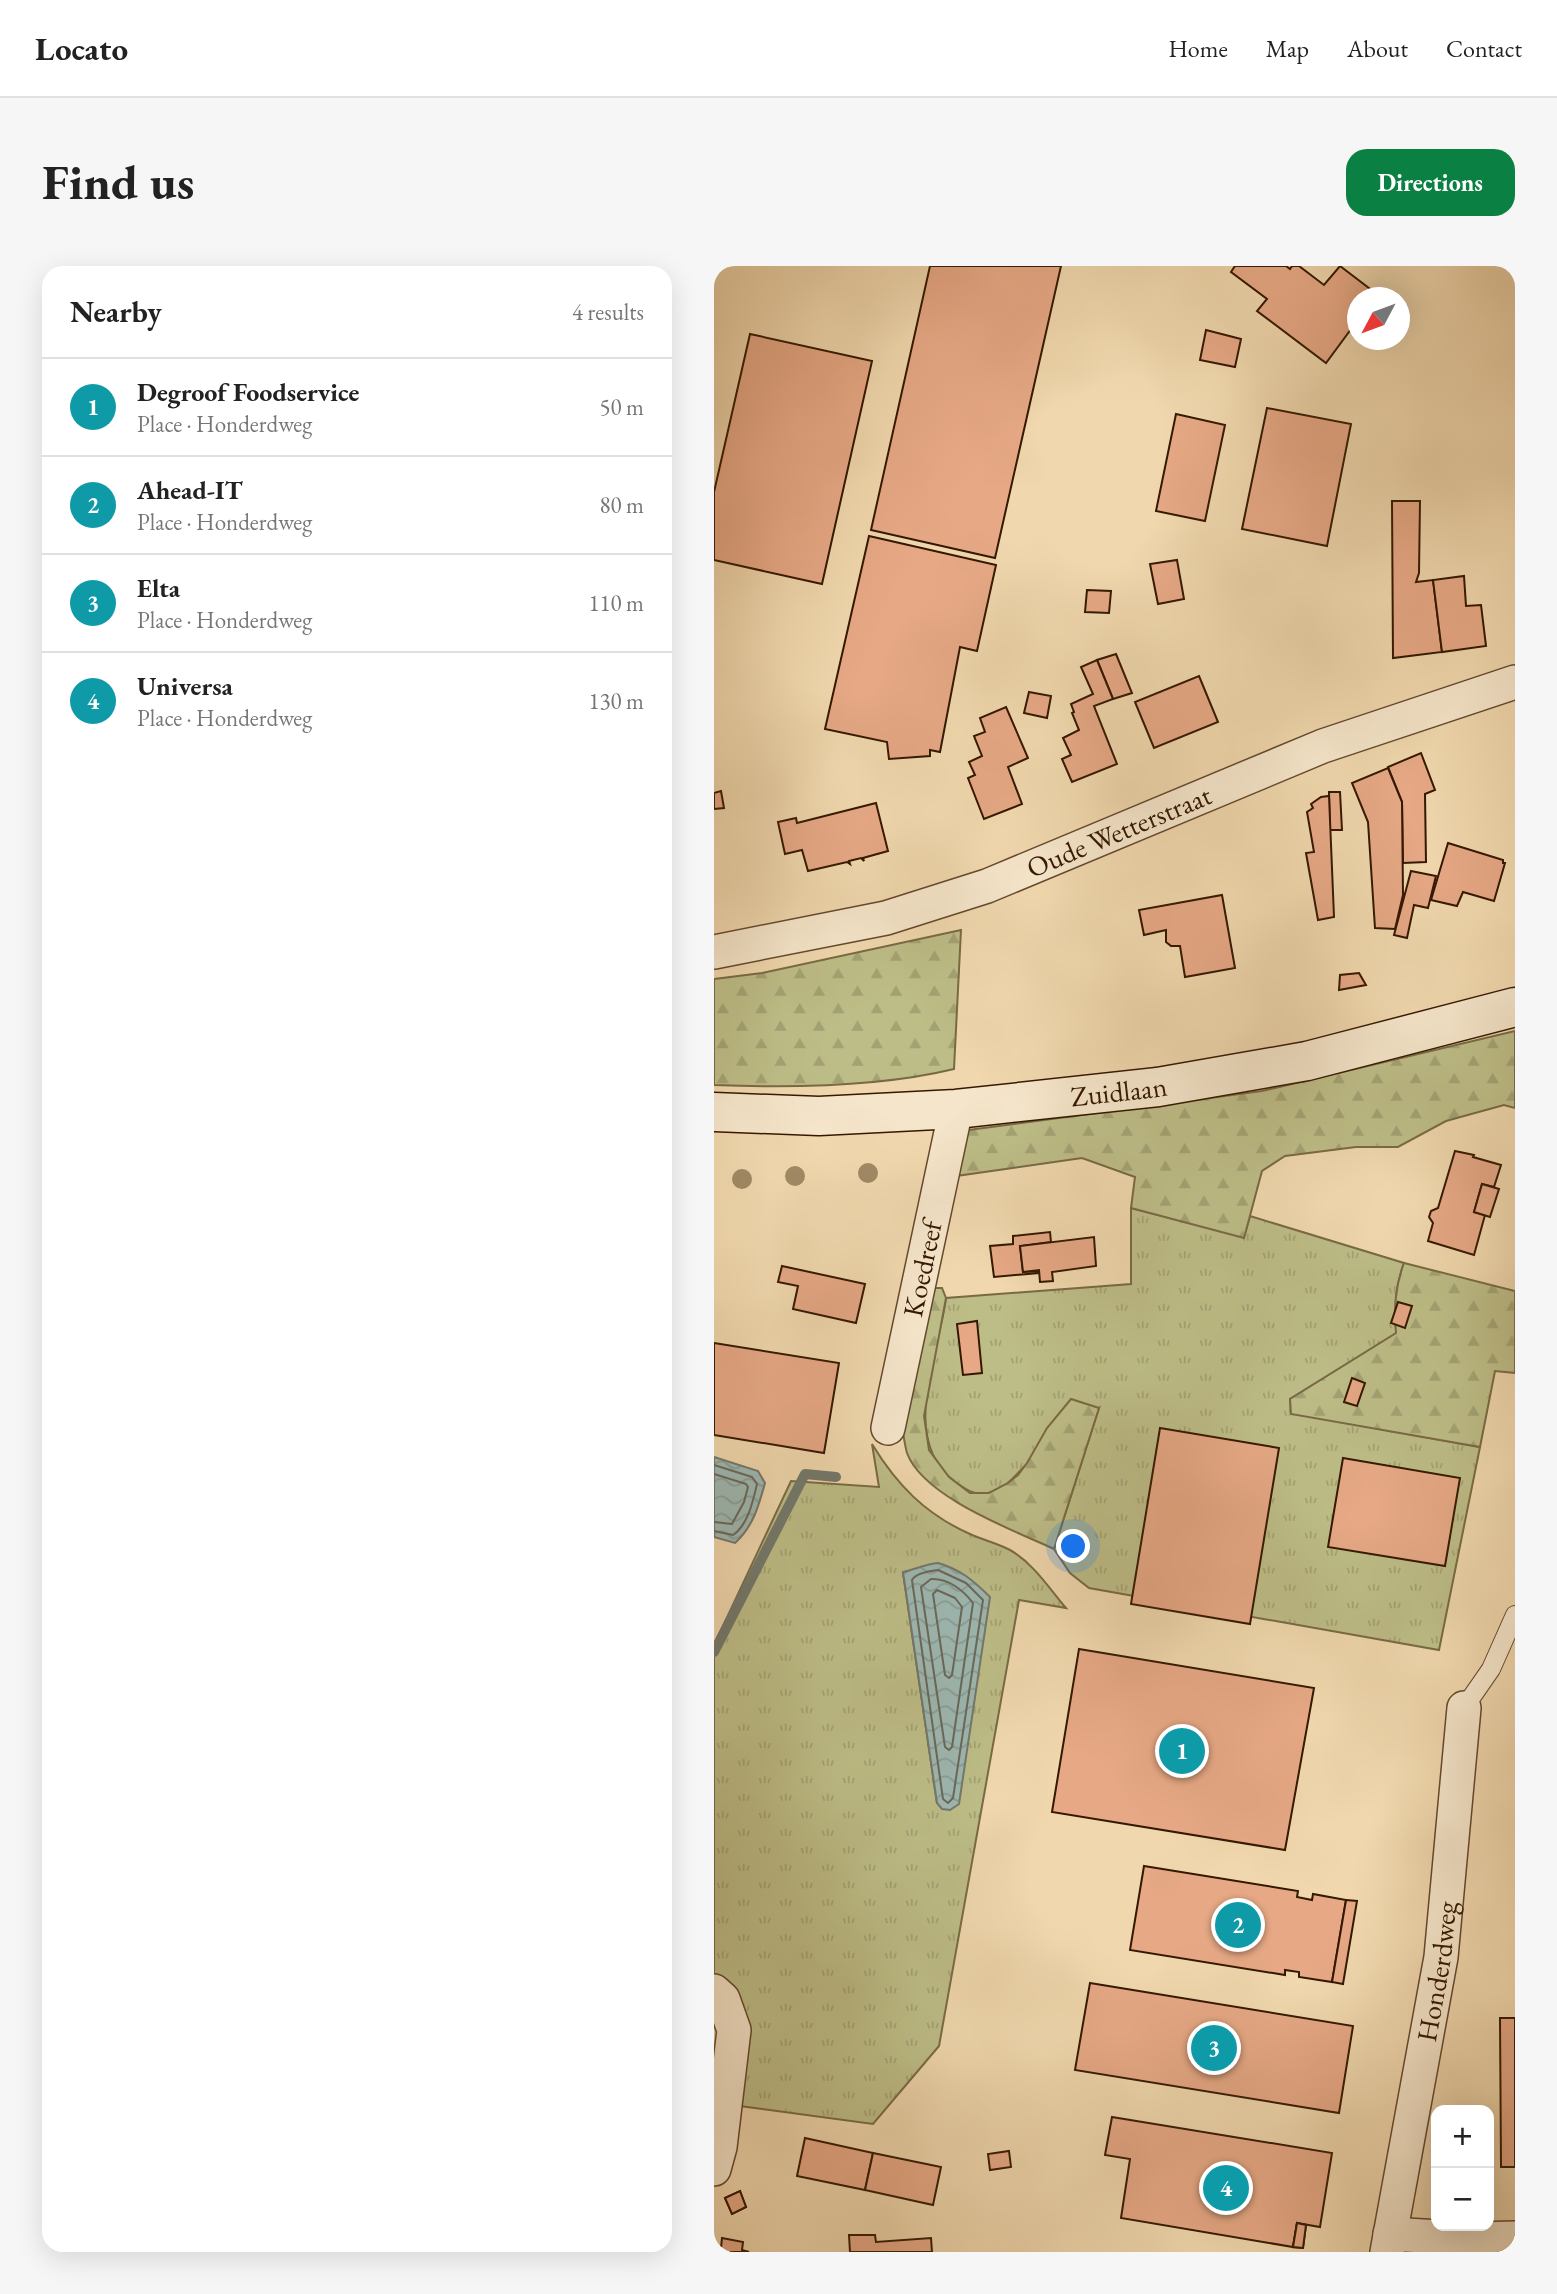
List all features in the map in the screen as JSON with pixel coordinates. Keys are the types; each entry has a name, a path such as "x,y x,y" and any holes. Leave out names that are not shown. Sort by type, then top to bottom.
{"main road":[{"name":"Zuidlaan","path":"714,1112 819,1116 956,1109 1158,1087 1307,1061 1515,1007"}],"street":[{"name":"Oude Wetterstraat","path":"714,952 887,918 987,886 1323,746 1515,682"},
{"name":"Koedreef","path":"888,1428 956,1109"},
{"name":"Honderdweg","path":"1464,1708 1441,1957 1388,2243 1515,2238"},
{"path":"714,1991 723,1999 734,2030 720,2147 714,2169"}],"lane":[{"path":"1464,1708 1491,1669 1515,1615"}],"green space":[{"path":"961,930 954,1069 866,1083 714,1085 714,979 762,973"},
{"path":"1515,1031 1515,1108 1504,1105 1446,1121 1398,1147 1356,1147 1285,1156 1262,1171 1244,1238 1131,1208 1135,1177 1082,1158 956,1176 961,1131 1262,1091"},
{"path":"1131,1208 1244,1237 1250,1216 1404,1263 1396,1298 1397,1333 1290,1399 1291,1413 1480,1447 1439,1650 1089,1588 1070,1573 1054,1549 1099,1408 995,1491 978,1494 970,1491 954,1481 938,1463 929,1443 925,1419 931,1369 946,1298 1131,1284"},
{"path":"1404,1263 1515,1291 1515,1373 1495,1371 1480,1447 1291,1414 1290,1399 1396,1333 1396,1298"},
{"path":"932,1288 942,1288 946,1298 924,1416 929,1450 949,1477 970,1493 989,1493 1018,1475 1047,1428 1071,1399 1099,1408 1054,1549 994,1522 950,1498 916,1469 907,1453 903,1432"},
{"path":"872,1444 902,1485 926,1508 954,1526 1018,1555 1040,1576 1066,1608 1019,1600 939,2046 873,2124 740,2106 714,1976 714,1645 791,1481 879,1487","holes":["916,1569 937,1803 903,1573"]}],"water":[{"path":"714,1457 758,1471 765,1483 751,1523 735,1543 714,1537"},
{"path":"938,1563 966,1576 990,1597 959,1804 950,1810 942,1809 937,1803 903,1572"}],"building":[{"path":"930,266 1061,266 995,558 871,530"},
{"path":"1235,266 1286,266 1290,269 1292,266 1299,266 1324,285 1340,266 1368,287 1347,287 1347,335 1326,363 1257,311 1267,299 1231,272"},
{"path":"1206,330 1241,339 1235,367 1200,360"},
{"path":"750,334 872,361 822,584 714,560 714,492"},
{"path":"1267,408 1351,424 1327,546 1242,529"},
{"path":"1176,414 1225,425 1205,521 1156,511"},
{"path":"1392,501 1420,501 1419,573 1416,582 1433,580 1442,652 1393,658"},
{"path":"869,536 996,565 977,651 960,647 940,752 930,750 930,756 889,759 887,742 825,729"},
{"path":"1177,560 1184,599 1158,604 1150,564"},
{"path":"1464,576 1466,606 1481,605 1486,646 1442,652 1433,580"},
{"path":"1087,590 1111,591 1109,613 1085,612"},
{"path":"1116,654 1132,693 1113,699 1097,660"},
{"path":"1097,660 1113,699 1094,706 1117,764 1072,782 1062,759 1071,755 1063,738 1079,730 1071,704 1093,694 1081,667"},
{"path":"1199,676 1218,722 1154,748 1135,702"},
{"path":"1029,692 1051,696 1047,718 1024,713"},
{"path":"1006,707 1028,758 1008,767 1022,804 984,819 968,778 975,775 969,762 982,756 974,736 985,732 980,718"},
{"path":"1421,753 1435,790 1425,794 1426,862 1403,863 1402,802 1388,767"},
{"path":"1388,768 1402,802 1403,895 1395,929 1375,928 1368,822 1352,783"},
{"path":"721,791 724,808 714,809 714,793"},
{"path":"1329,792 1340,792 1342,830 1330,830"},
{"path":"1329,796 1334,917 1318,920 1306,853 1314,852 1307,812 1313,808 1311,804 1321,797"},
{"path":"876,803 888,851 863,858 864,861 861,858 849,861 850,864 847,862 808,871 802,850 785,854 778,822 796,818 797,823"},
{"path":"1448,843 1503,860 1505,863 1494,901 1463,892 1457,906 1431,900"},
{"path":"1411,871 1436,876 1428,908 1414,905 1407,938 1394,935"},
{"path":"1222,895 1235,968 1185,977 1180,946 1171,946 1166,942 1166,930 1144,935 1139,910"},
{"path":"1359,973 1366,985 1339,990 1340,975"},
{"path":"1455,1151 1501,1165 1494,1187 1482,1184 1474,1212 1485,1215 1474,1255 1428,1241 1433,1223 1429,1217 1431,1211 1438,1208"},
{"path":"1482,1184 1499,1189 1490,1217 1474,1212"},
{"path":"1050,1232 1051,1242 1020,1246 1023,1272 1039,1273 994,1277 990,1246 1013,1244 1013,1236"},
{"path":"1094,1237 1096,1266 1052,1272 1053,1281 1040,1282 1039,1270 1023,1272 1020,1246"},
{"path":"782,1266 865,1284 856,1323 793,1309 798,1286 778,1282"},
{"path":"1398,1302 1412,1306 1405,1328 1391,1323"},
{"path":"977,1321 982,1373 963,1375 957,1324"},
{"path":"714,1343 839,1363 824,1453 714,1435"},
{"path":"1352,1378 1365,1383 1357,1406 1344,1402"},
{"path":"1160,1428 1279,1448 1250,1624 1131,1604"},
{"path":"1343,1458 1460,1478 1445,1566 1328,1547"},
{"path":"1079,1649 1314,1688 1285,1850 1052,1812"},
{"path":"1144,1866 1298,1891 1297,1897 1312,1900 1313,1894 1346,1900 1332,1982 1299,1977 1299,1972 1285,1970 1285,1975 1130,1950"},
{"path":"1346,1900 1357,1901 1343,1984 1332,1982"},
{"path":"1090,1983 1353,2026 1339,2113 1075,2070"},
{"path":"1500,2018 1515,2018 1515,2167 1501,2167"},
{"path":"1112,2117 1332,2153 1320,2227 1297,2223 1293,2247 1121,2218 1130,2159 1105,2155"},
{"path":"805,2138 873,2153 865,2190 797,2176"},
{"path":"1009,2151 1011,2167 990,2170 988,2154"},
{"path":"873,2153 941,2167 933,2205 865,2190"},
{"path":"740,2191 746,2207 732,2214 725,2198"},
{"path":"740,2191 746,2207 732,2214 725,2198"},
{"path":"1297,2223 1306,2225 1303,2248 1293,2247"},
{"path":"1297,2223 1306,2225 1303,2248 1293,2247"},
{"path":"849,2235 875,2235 876,2242 931,2238 932,2252 850,2252"},
{"path":"722,2238 743,2242 742,2250 749,2252 718,2252"}],"waterway":[{"path":"714,1652 805,1474 836,1477"}],"place":[{"name":"Degroof Foodservice","path":"1182,1751"},
{"name":"Ahead-IT","path":"1238,1925"},
{"name":"Elta","path":"1214,2048"},
{"name":"Universa","path":"1226,2188"}]}
